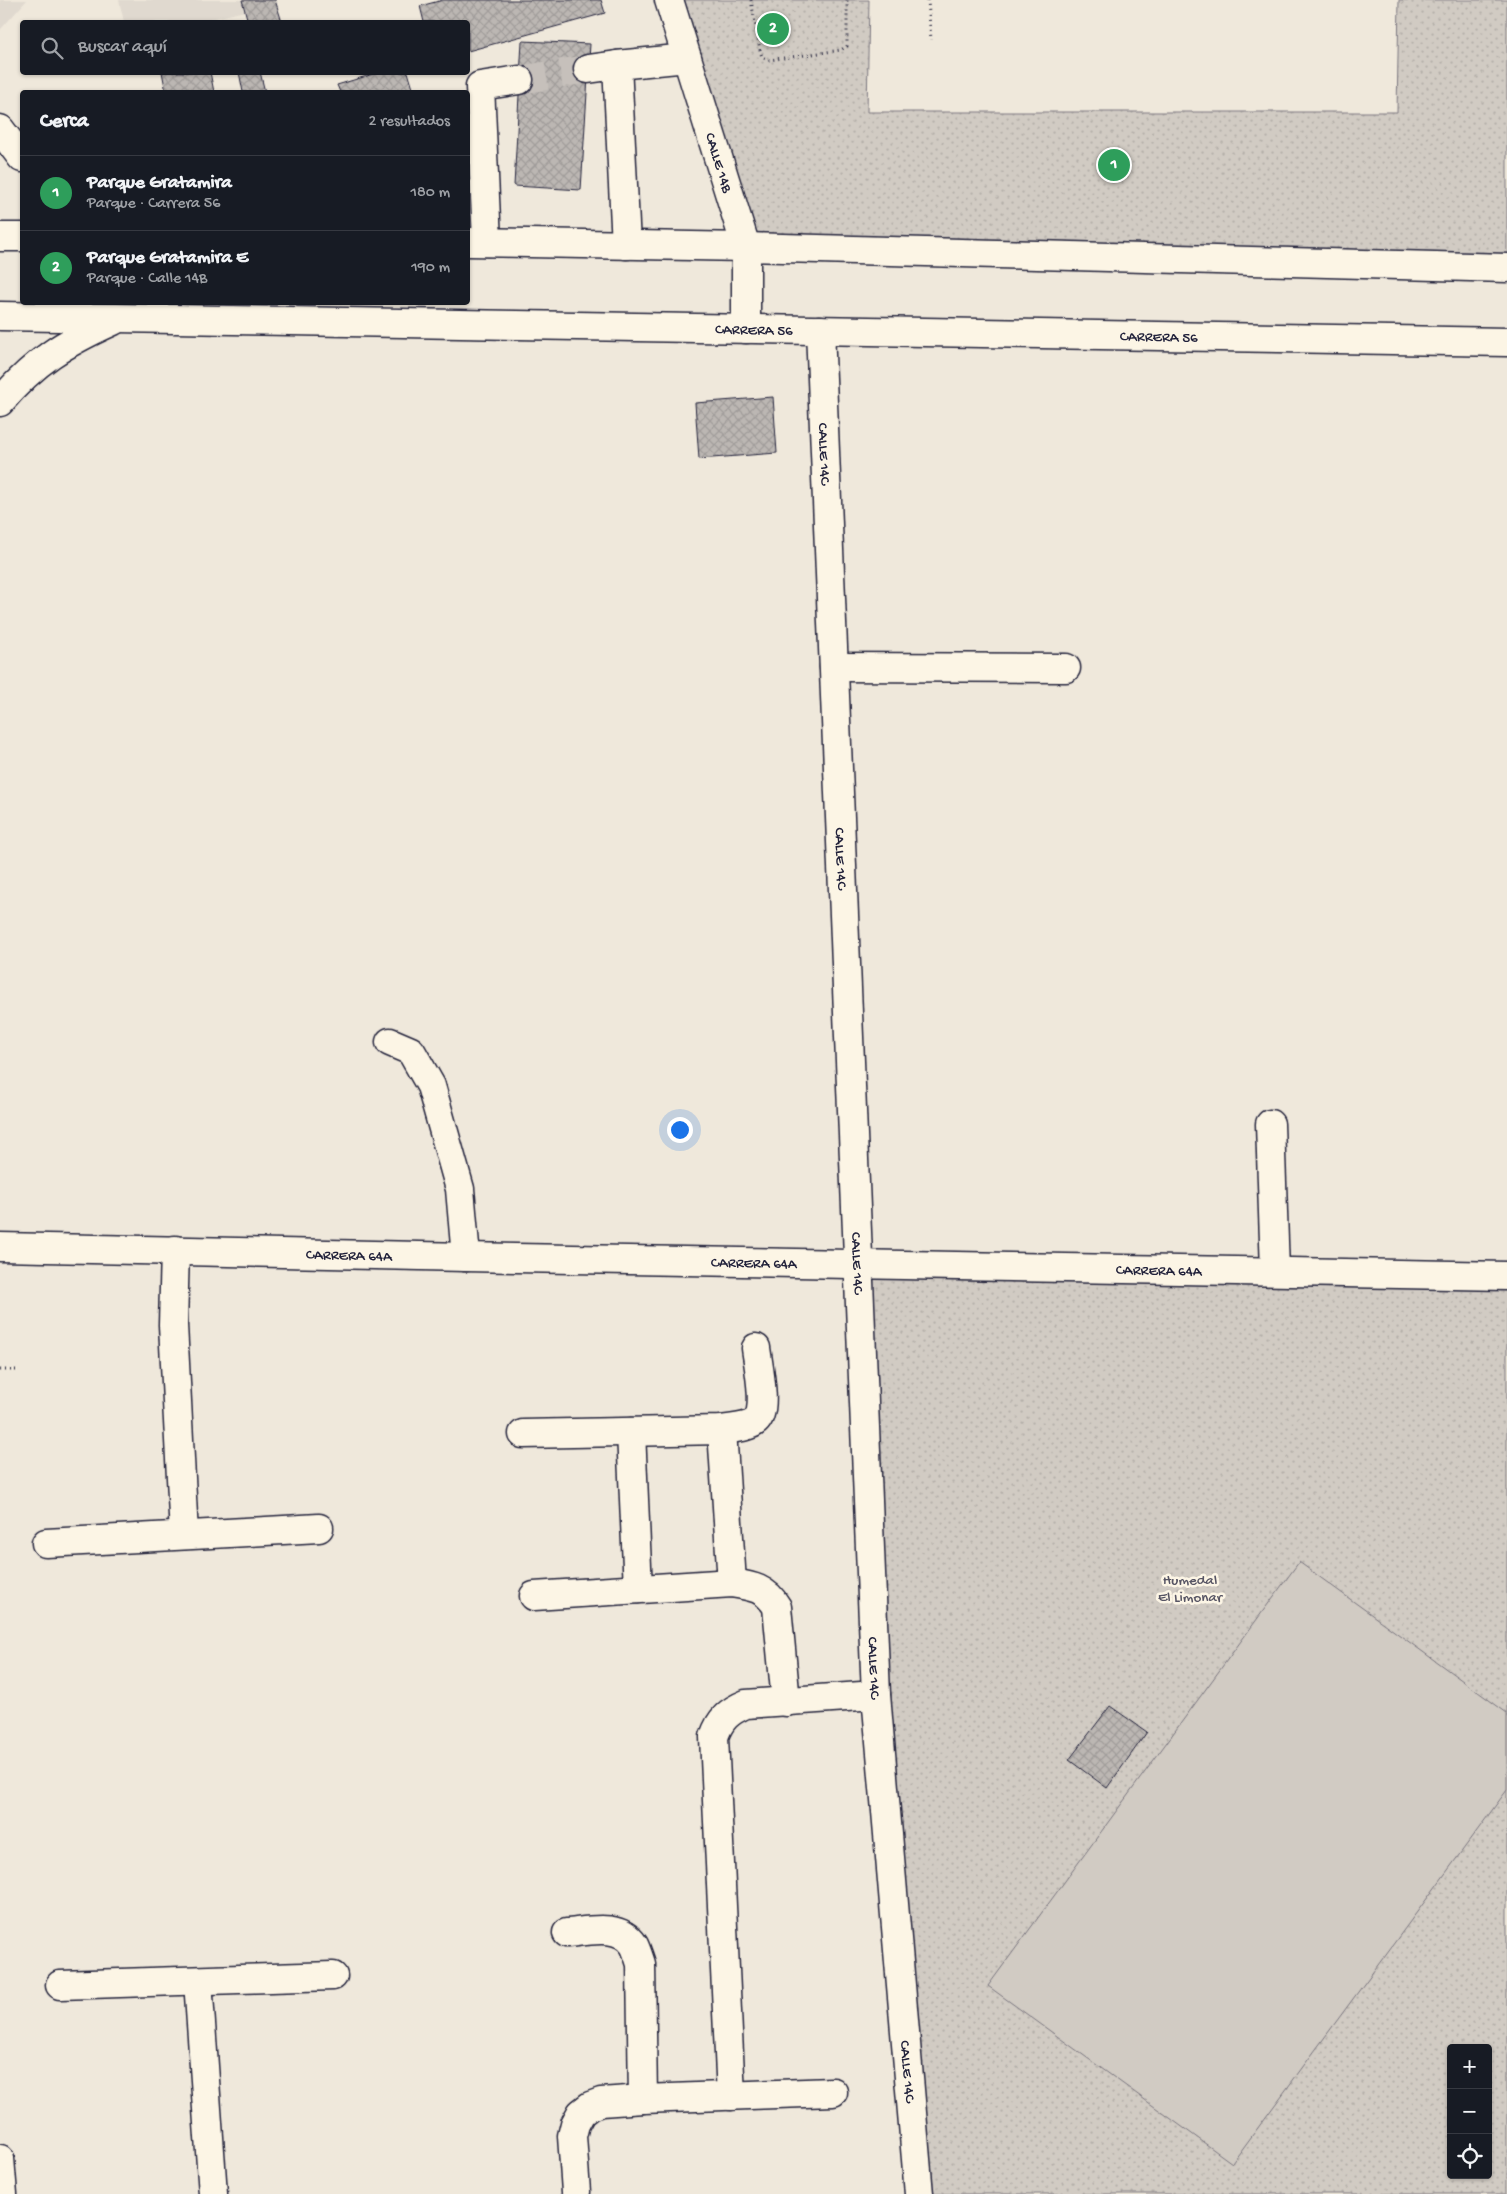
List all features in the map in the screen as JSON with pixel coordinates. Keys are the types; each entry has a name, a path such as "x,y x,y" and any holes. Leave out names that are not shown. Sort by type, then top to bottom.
{"street":[{"name":"CALLE 14B","path":"669,0 746,247 746,329"},
{"path":"588,69 618,64 687,58"},
{"path":"618,64 626,245"},
{"path":"520,80 480,86 477,242 746,247 1507,268"},
{"path":"0,129 20,155"},
{"path":"0,237 20,237"},
{"name":"CARRERA 56","path":"0,316 1507,342"},
{"path":"0,402 20,379 40,361 64,344 119,318"},
{"name":"CALLE 14C","path":"820,330 876,1694 919,2194"},
{"path":"834,667 1066,668"},
{"path":"390,1042 412,1051 431,1086 460,1189 466,1257"},
{"path":"1270,1124 1276,1271"},
{"name":"CARRERA 64A","path":"0,1247 1507,1276"},
{"path":"175,1250 173,1325 184,1535"},
{"path":"523,1434 722,1430 751,1424 760,1416 762,1405 756,1348"},
{"path":"722,1430 732,1583"},
{"path":"631,1432 638,1590"},
{"path":"46,1543 319,1528"},
{"path":"534,1596 732,1583 755,1586 772,1598 778,1608 786,1702"},
{"path":"731,2096 714,1736 725,1716 734,1708 746,1704 876,1694"},
{"path":"568,1933 605,1930 622,1934 634,1945 641,1964 644,2099"},
{"path":"60,1985 333,1976"},
{"path":"198,1981 213,2194"},
{"path":"576,2192 572,2136 575,2124 581,2113 590,2106 601,2102 644,2099 832,2092"},
{"path":"0,2159 3,2194"}],"path":[{"path":"750,0 762,57 769,60 840,50 847,46 847,0"},
{"path":"928,0 931,40"},
{"path":"0,1370 16,1370"}],"shaded area":[{"path":"0,0 27,0 0,30"},
{"path":"119,0 242,0 245,11 207,20 124,20"}],"green space":[{"path":"669,0 869,0 867,112 1397,112 1399,0 1507,0 1507,268 746,247"},
{"name":"Humedal El Limonar","path":"859,1263 1507,1276 1507,2194 919,2194"},
{"path":"1299,1562 1507,1713 1507,1790 1232,2163 988,1986"}],"building":[{"path":"242,0 275,0 281,20 247,20"},
{"path":"443,0 601,0 605,13 470,50 470,20 424,20 420,6"},
{"path":"522,41 590,44 581,190 514,186"},
{"path":"163,75 211,75 214,90 166,90"},
{"path":"240,75 261,75 264,90 243,90"},
{"path":"370,75 409,75 413,90 339,90 337,85"},
{"path":"773,397 777,453 699,459 695,403"},
{"path":"1110,1706 1147,1732 1107,1788 1069,1760"}],"tunnel":[{"path":"519,80 588,69"}],"place":[{"name":"Parque Gratamira E","path":"773,29"},
{"name":"Parque Gratamira","path":"1114,165"}]}
